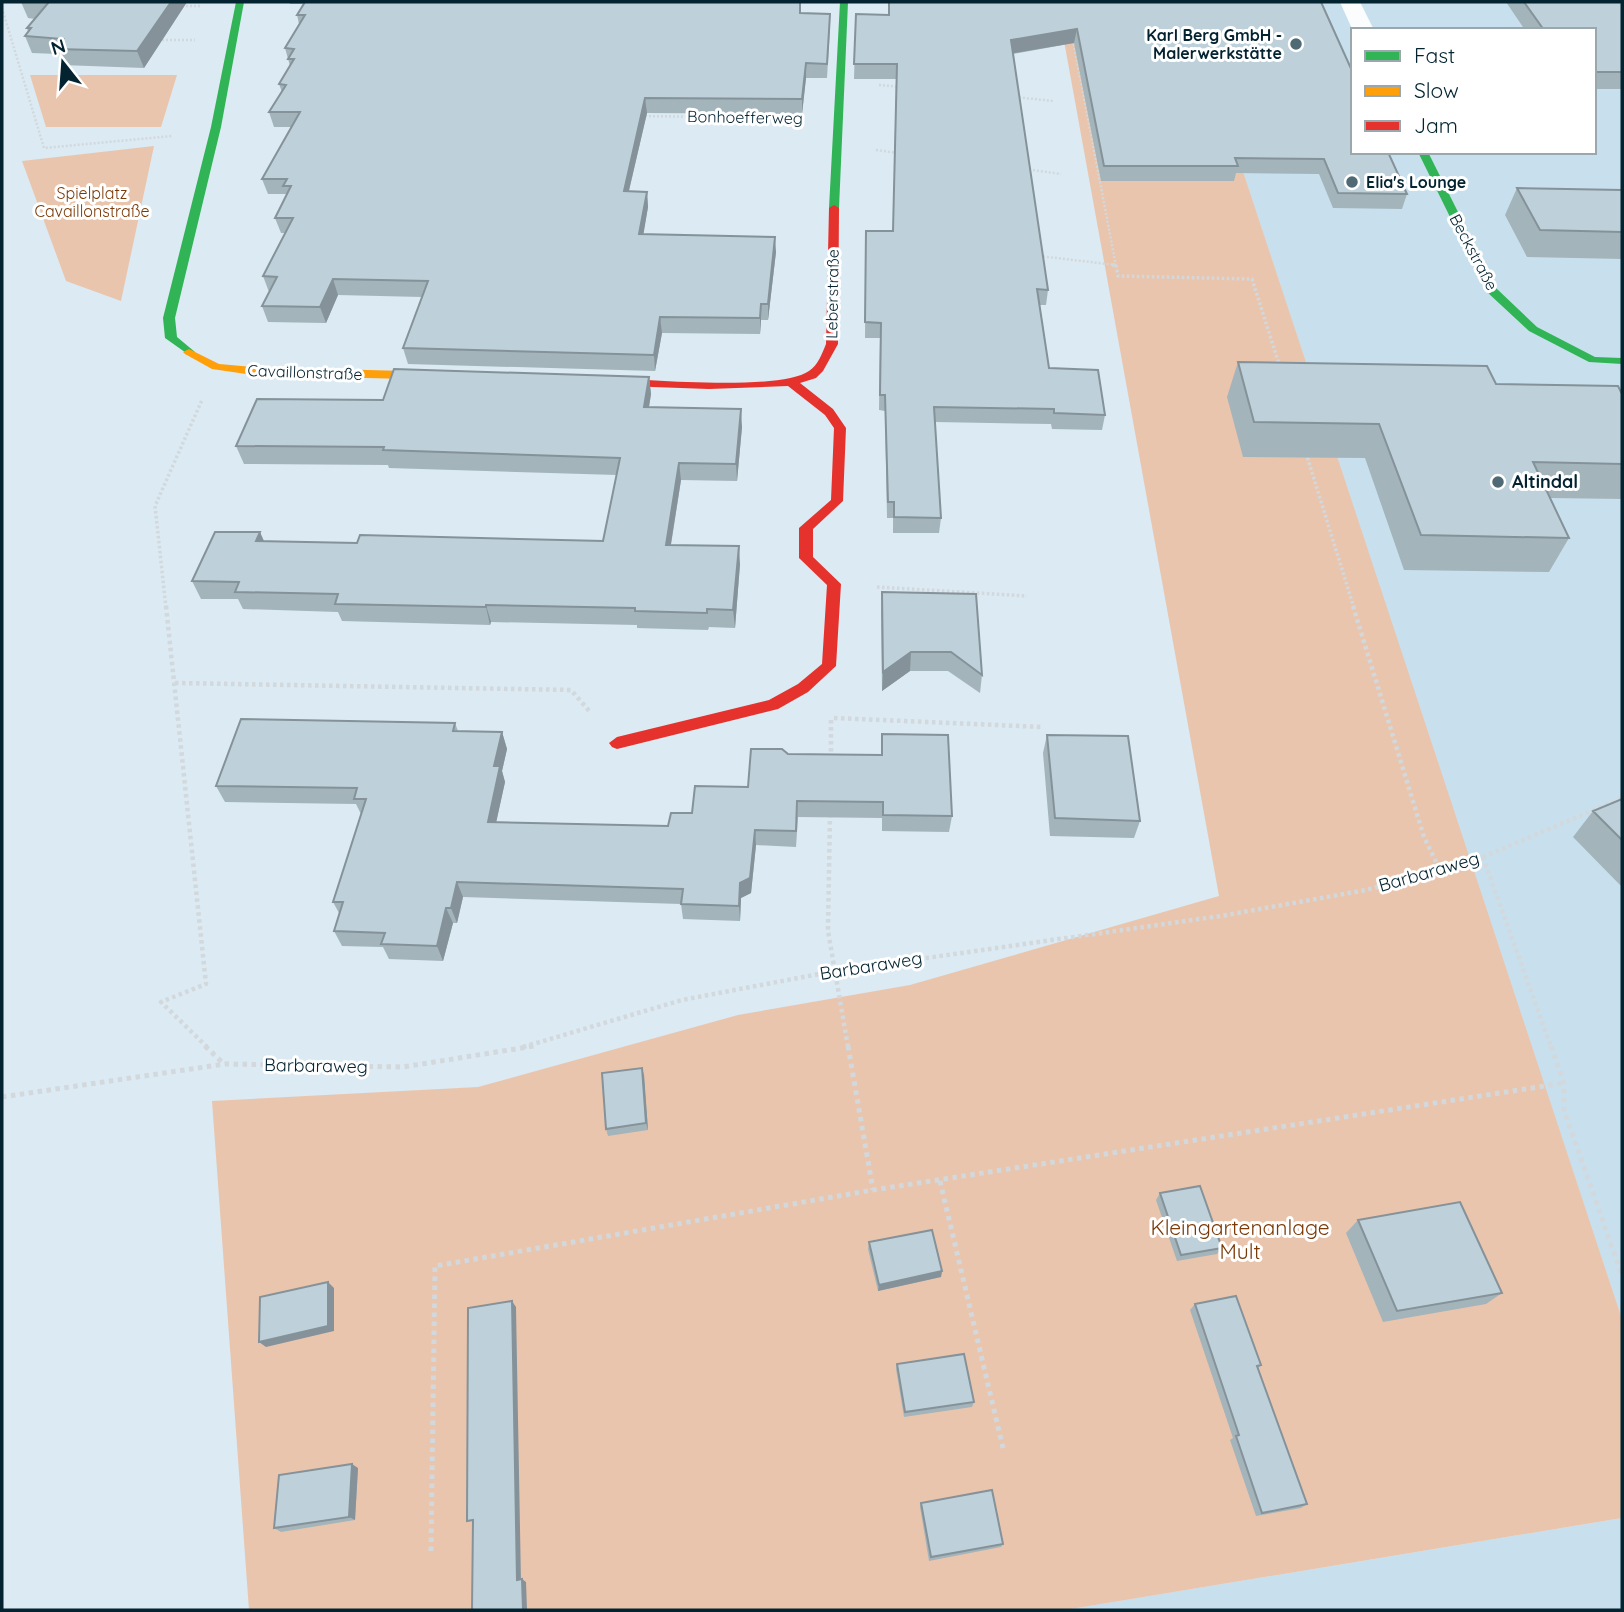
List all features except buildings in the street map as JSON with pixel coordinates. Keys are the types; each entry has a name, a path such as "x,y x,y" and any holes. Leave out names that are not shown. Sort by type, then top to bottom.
{"street":[{"name":"Leberstraße","path":"791,382 810,377 824,364 832,344 844,2"},
{"path":"1350,2 1362,28"},
{"name":"Cavaillonstraße","path":"240,4 216,127 169,318 171,338 195,357 216,367 253,371 459,377"},
{"name":"Beckstraße","path":"1424,154 1491,290 1534,328 1593,360 1622,361"},
{"path":"580,380 768,386 791,382 829,412 840,428 837,501 806,528 806,558 834,584 829,666 803,688 773,705 617,743"}],"path":[{"path":"177,6 240,4"},
{"path":"2,8 44,148 176,136"},
{"path":"1071,28 1118,276 1252,279 1281,372"},
{"path":"149,40 234,40"},
{"path":"840,81 907,87"},
{"path":"1014,97 1054,101"},
{"name":"Bonhoefferweg","path":"639,116 838,118"},
{"path":"837,145 903,154"},
{"path":"1021,169 1061,174"},
{"path":"1038,256 1116,265"},
{"path":"216,367 155,506 206,984 161,1002 225,1064"},
{"path":"1306,452 1424,837 1438,868"},
{"path":"834,584 1027,596"},
{"path":"829,666 831,771"},
{"path":"175,683 571,690 617,743"},
{"path":"832,718 1043,727"},
{"name":"Barbaraweg","path":"2,1097 225,1064 403,1067 537,1045 682,1000 835,971 1221,916 1366,890 1483,857 1622,798"},
{"path":"830,811 828,931 873,1190"},
{"path":"1483,857 1564,1083 1564,1110 1622,1276"},
{"path":"431,1551 435,1266 873,1190 1564,1083"},
{"path":"940,1181 1003,1448"}],"shaded area":[{"path":"1187,2 1622,2 1622,1319 1461,835"},
{"path":"1622,1518 1622,1610 1065,1610"}],"green space":[{"name":"Kleingartenanlage Mult","path":"1057,2 1187,2 1622,1319 1622,1518 1065,1610 249,1610 212,1101 478,1087 738,1015 910,985 1219,896"},
{"path":"30,75 177,75 161,127 46,127"},
{"name":"Spielplatz Cavaillonstraße","path":"154,146 121,301 66,281 22,161"}],"traffic: fast":[{"path":"189,352 171,338 169,318 216,127 240,2"},
{"path":"834,208 844,2"},
{"path":"1424,154 1491,290 1533,329 1593,360 1622,361"}],"traffic: slow":[{"path":"189,352 216,367 253,371 443,376"}],"traffic: jam":[{"path":"597,381 743,386 797,381 812,375 822,365 832,344 834,208"},
{"path":"617,743 773,705 803,688 829,666 834,584 806,558 806,528 837,501 840,428 829,412 791,382"}],"place":[{"name":"Karl Berg GmbH - Malerwerkstätte","path":"1296,44"},
{"name":"Elia's Lounge","path":"1352,182"},
{"name":"Altindal","path":"1498,482"}]}
